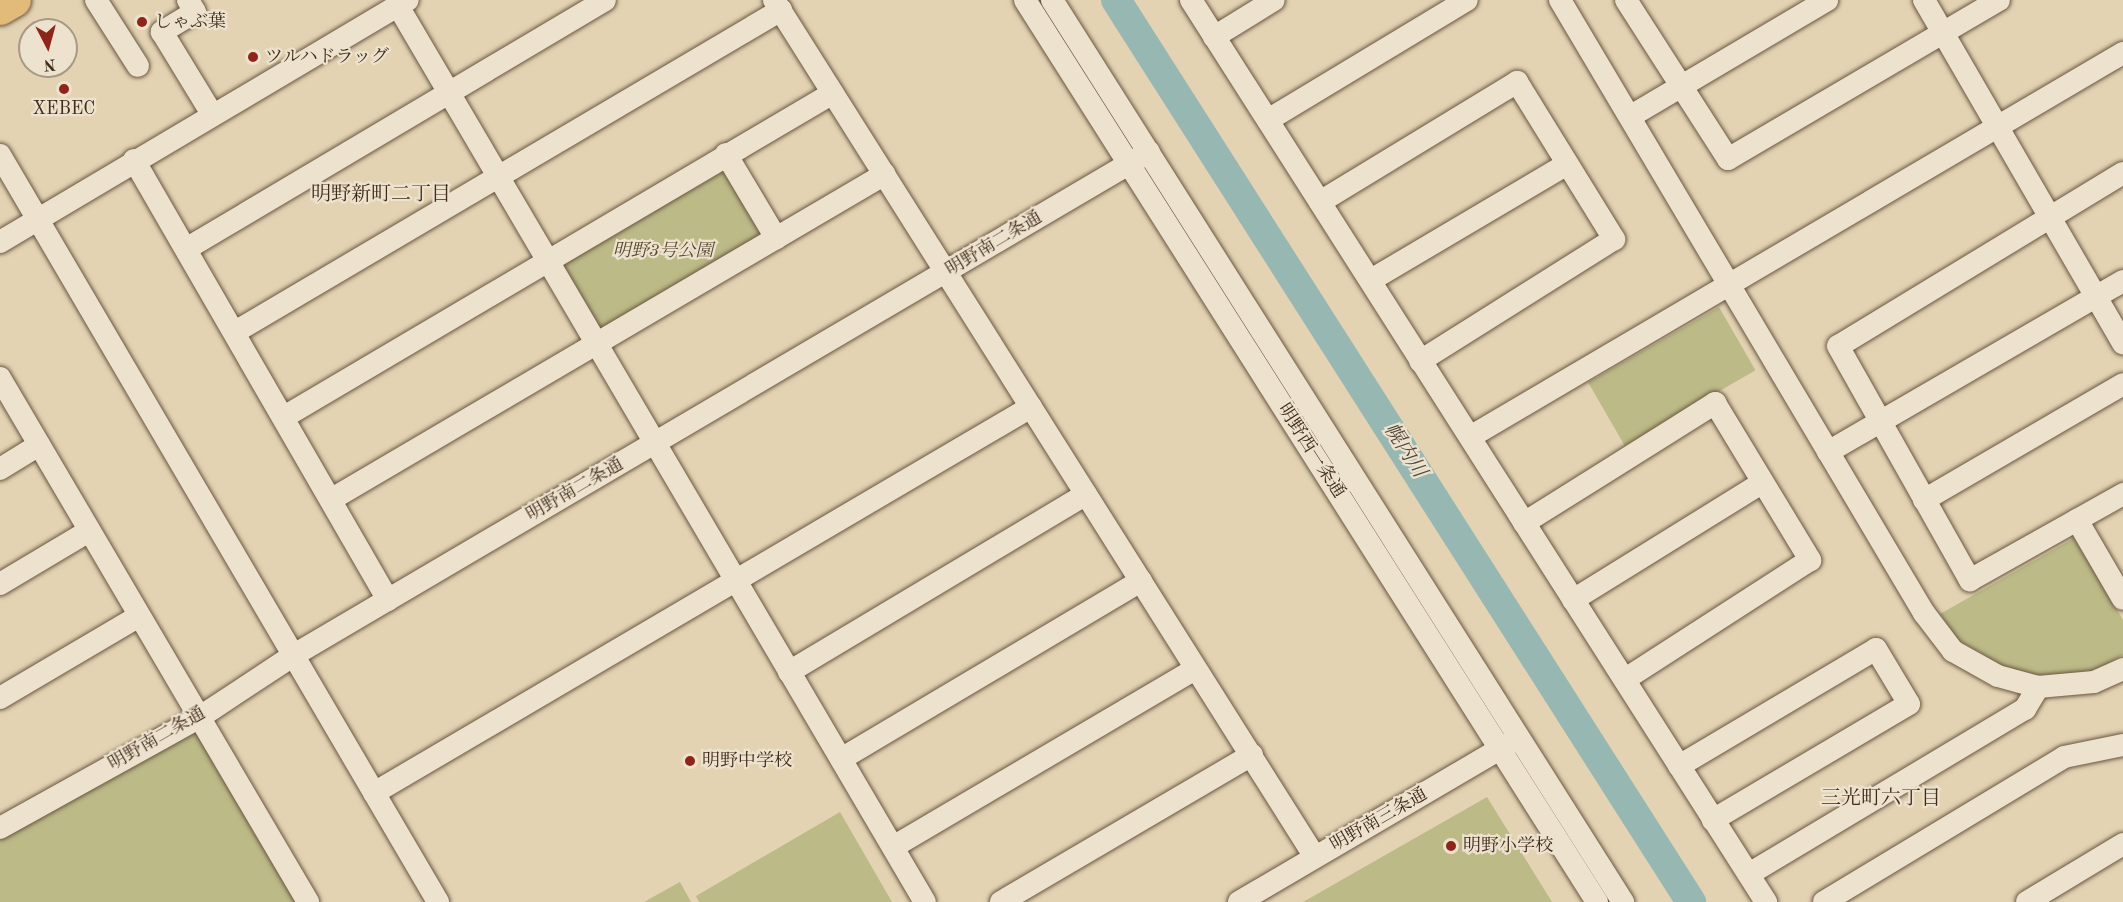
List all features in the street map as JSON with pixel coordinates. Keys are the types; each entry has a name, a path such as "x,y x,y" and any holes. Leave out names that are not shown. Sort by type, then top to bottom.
{"highway":[{"path":"0,8 14,0"}],"street":[{"path":"96,0 138,66"},
{"path":"188,0 195,12 162,32 212,114"},
{"path":"186,249 605,0"},
{"name":"明野西一条通","path":"1025,0 1128,164 1510,743 1623,902"},
{"name":"明野西一条通","path":"1052,0 1149,152 1510,743 1597,902"},
{"path":"1191,0 1766,902"},
{"path":"1214,37 1274,0"},
{"path":"1268,120 1467,0"},
{"path":"1560,0 1631,116 1924,613 1953,651 1998,676 2038,687 2094,682 2123,669"},
{"path":"1631,116 1827,0"},
{"path":"1924,0 1996,128 2051,215 2123,343"},
{"path":"1636,3 1681,86 1728,159 1999,0"},
{"path":"0,242 134,160 403,3 449,91 547,261 656,442 734,579 925,902"},
{"path":"235,332 778,5 1315,857"},
{"path":"1470,437 1729,282 2123,53"},
{"path":"1320,202 1517,82 1614,238 1420,361"},
{"path":"284,417 726,154 833,93"},
{"name":"明野南二条通","path":"0,828 200,717 294,655 1149,152"},
{"path":"726,154 776,238"},
{"path":"0,155 36,220 438,902"},
{"path":"134,160 388,600"},
{"path":"1371,280 1567,164"},
{"path":"2123,173 1838,346 1970,580 2123,494"},
{"path":"332,500 597,346 885,174"},
{"path":"1828,452 1880,424 2123,281"},
{"path":"0,378 308,902"},
{"path":"1924,500 2123,384"},
{"path":"1524,523 1715,403 1810,560 1624,679"},
{"path":"374,793 734,579 1031,407"},
{"path":"0,469 39,445"},
{"path":"1573,600 1762,483"},
{"path":"789,672 1086,494"},
{"path":"2077,520 2123,599"},
{"path":"0,584 89,531"},
{"path":"841,759 1142,581"},
{"path":"0,698 138,616"},
{"path":"1679,766 1876,649 1909,704 1713,820"},
{"path":"893,847 1195,669"},
{"path":"1749,874 2025,709 2038,687"},
{"name":"明野南三条通","path":"1239,902 1510,743"},
{"path":"1824,902 2064,758 2123,745"},
{"path":"1001,902 1252,755"},
{"path":"2027,902 2123,844"}],"green space":[{"name":"明野3号公園","path":"724,171 763,239 602,332 563,264"},
{"path":"1719,307 1756,370 1625,446 1588,382"},
{"path":"2076,537 2123,620 2123,655 2090,673 2042,678 2005,667 1958,640 1940,614"},
{"path":"194,724 299,902 0,902 0,838"},
{"name":"明野小学校","path":"1487,797 1552,902 1303,902"},
{"path":"840,812 892,902 699,902 696,896"},
{"path":"680,882 691,902 644,902"}],"waterway":[{"name":"幌内川","path":"1116,0 1691,902"}],"place":[{"name":"しゃぶ葉","path":"142,22"},
{"name":"ツルハドラッグ","path":"253,57"},
{"name":"XEBEC","path":"64,89"},
{"name":"明野中学校","path":"690,761"},
{"name":"明野小学校","path":"1451,846"}],"district":[{"name":"明野新町二丁目","path":"381,195"},
{"name":"三光町六丁目","path":"1881,799"}]}
